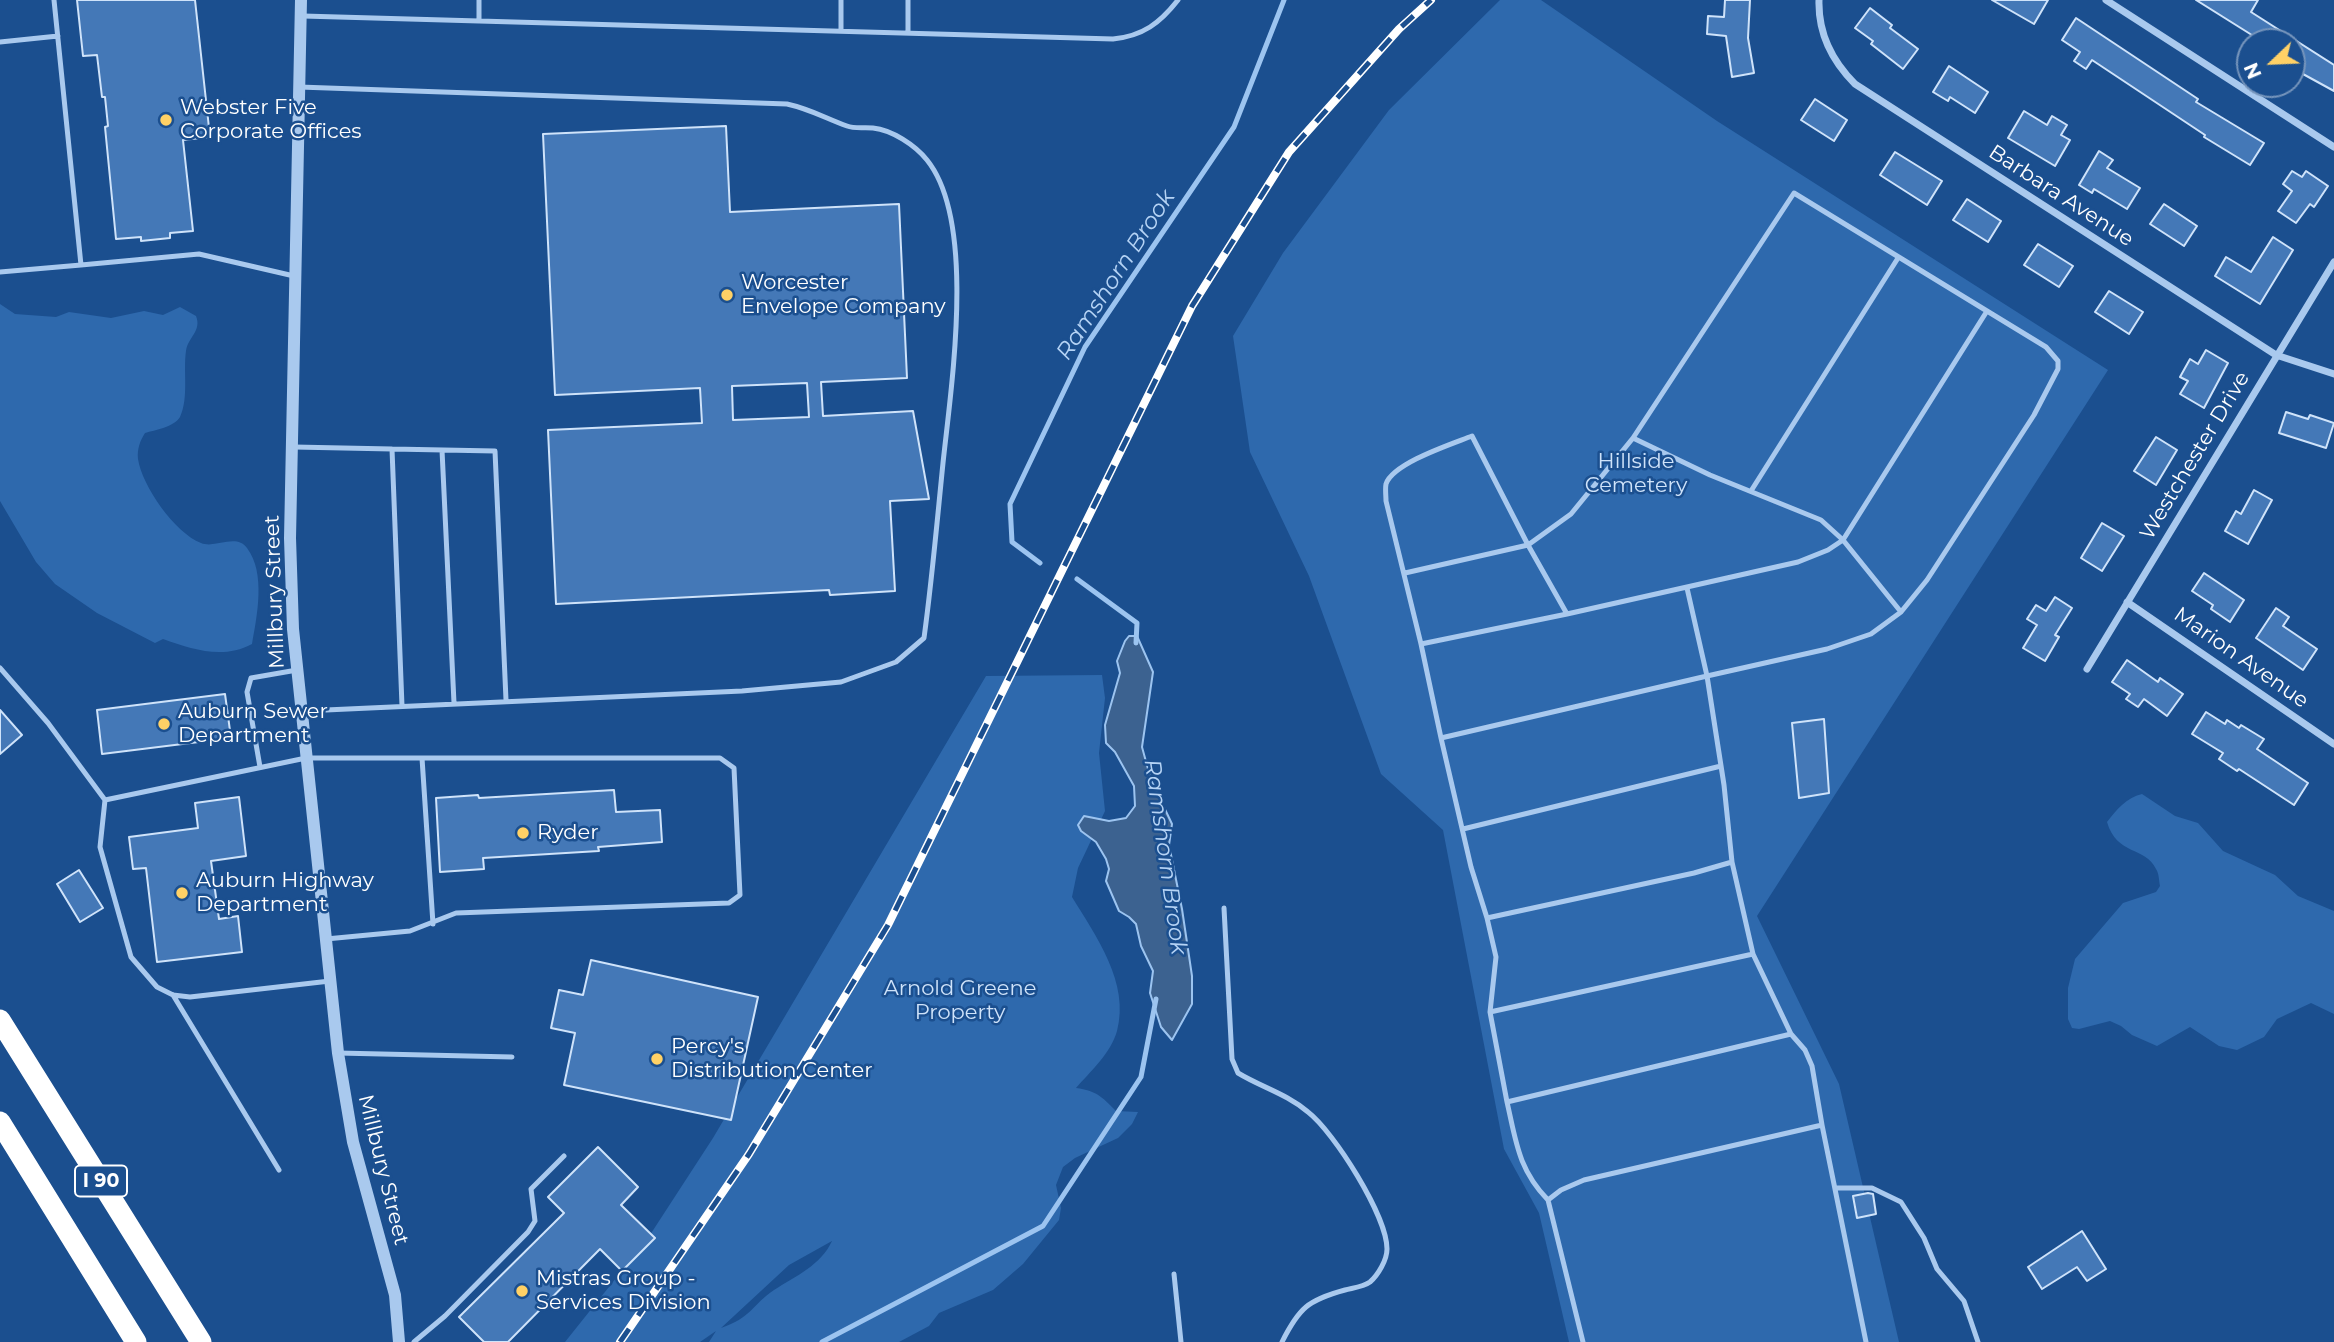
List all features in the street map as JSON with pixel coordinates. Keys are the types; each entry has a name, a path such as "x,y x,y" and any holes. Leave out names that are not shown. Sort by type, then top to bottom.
{"highway":[{"name":"I 90","path":"0,1020 201,1342"},
{"name":"I 90","path":"0,1122 136,1342"}],"street":[{"name":"Millbury Street","path":"301,0 290,538 297,670 338,1053 353,1142 395,1295 399,1342"},
{"name":"Barbara Avenue","path":"1819,0 1824,39 1842,71 1855,84 2276,355 2334,374"},
{"path":"2106,0 2334,147"},
{"name":"Westchester Drive","path":"2087,669 2334,262"},
{"name":"Marion Avenue","path":"2127,602 2334,744"}],"lane":[{"path":"54,0 82,264"},
{"path":"479,0 479,21"},
{"path":"841,0 841,31"},
{"path":"908,0 908,33"},
{"path":"300,16 1119,38 1140,33 1155,25 1178,0"},
{"path":"0,42 58,36"},
{"path":"299,87 787,104 811,109 850,127 875,128 904,139 927,160 943,190 952,227 957,281 956,327 932,585 924,638 896,662 841,682 742,691 301,711"},
{"path":"1405,573 1528,545 1571,514 1633,438 1794,193 2046,347 2058,360 2058,369 2034,415 1927,580 1901,612 1871,634 1827,649 1441,738"},
{"path":"0,272 200,254 294,276"},
{"path":"1751,491 1898,258"},
{"path":"1421,645 1687,588 1798,562 1828,550 1843,540 1987,311"},
{"path":"1567,614 1472,436 1395,471 1386,483 1386,501 1405,573 1471,867 1496,957 1490,1012 1507,1102 1524,1170 1548,1200 1583,1342"},
{"path":"1633,438 1710,475 1821,520 1843,540 1901,612"},
{"path":"291,447 495,451 506,700"},
{"path":"392,449 402,706"},
{"path":"442,450 454,703"},
{"path":"1687,588 1707,676 1732,862 1753,954 1791,1034 1805,1050 1812,1066 1866,1342"},
{"path":"0,668 48,723 105,800 100,847 131,957 157,987 173,995 190,997 331,981"},
{"path":"260,767 247,692 251,678 297,670"},
{"path":"105,800 306,758 720,758 734,768 740,895 729,903 456,913 410,931 326,939"},
{"path":"422,758 433,924"},
{"path":"1463,829 1721,766"},
{"path":"1487,918 1682,876 1732,862"},
{"path":"1224,908 1232,1059 1238,1073 1283,1094 1310,1112 1328,1133 1370,1198 1387,1251 1379,1271 1368,1284 1309,1303 1293,1320 1282,1342"},
{"path":"1490,1012 1753,954"},
{"path":"173,995 279,1170"},
{"path":"1507,1102 1791,1034"},
{"path":"338,1053 512,1057"},
{"path":"1548,1200 1561,1189 1584,1180 1822,1125"},
{"path":"414,1342 445,1317 528,1232 535,1221 531,1189 564,1156"},
{"path":"1835,1188 1872,1188 1901,1202 1924,1238 1937,1269 1964,1301 1978,1342"},
{"path":"1174,1274 1181,1342"}],"green space":[{"name":"Hillside Cemetery","path":"1500,0 1541,0 1717,121 2108,370 1757,916 1839,1084 1899,1342 1569,1342 1539,1213 1504,1149 1443,830 1381,774 1309,576 1250,452 1233,336 1283,253 1389,110"},
{"path":"0,304 15,314 56,317 69,312 111,318 144,311 163,315 180,307 196,316 196,330 186,351 183,410 180,417 169,426 145,433 139,445 138,459 146,482 161,507 191,538 207,544 237,542 247,548 253,558 258,582 258,608 252,644 241,649 218,652 196,649 163,639 155,643 97,613 55,584 36,562 0,501"},
{"name":"Arnold Greene Property","path":"1102,675 1105,698 1099,753 1105,811 1078,868 1072,897 1108,961 1119,995 1120,1013 1117,1031 1110,1047 1076,1088 1098,1095 1116,1111 1138,1112 1132,1124 1118,1138 1075,1158 1063,1167 1056,1185 1061,1208 1059,1220 1023,1264 993,1290 939,1313 929,1326 899,1342 709,1342 716,1331 700,1342 565,1342 648,1238 713,1138 986,676","holes":["832,1241 815,1263 774,1290 745,1316 721,1328 789,1265"]},
{"path":"2142,794 2175,816 2198,823 2223,851 2275,875 2298,896 2334,911 2334,1014 2311,1003 2277,1019 2264,1037 2237,1050 2219,1046 2190,1027 2157,1046 2110,1021 2079,1029 2072,1028 2068,1019 2068,988 2075,959 2123,903 2156,892 2160,886 2158,873 2151,862 2117,840 2107,822 2118,808"}],"water":[{"path":"1129,636 1137,636 1153,672 1142,747 1151,780 1172,824 1169,845 1192,976 1192,1004 1172,1040 1161,1027 1150,993 1153,971 1141,946 1136,924 1119,911 1106,881 1109,869 1106,859 1096,842 1081,831 1078,825 1084,816 1109,821 1126,818 1135,806 1134,786 1115,752 1106,743 1105,725 1120,673 1117,661"}],"building":[{"name":"Webster Five Corporate Offices","path":"77,0 195,0 210,137 183,140 193,231 170,233 170,238 141,241 141,237 116,239 105,127 108,126 105,97 102,97 97,55 83,56"},
{"path":"1725,0 1750,0 1748,38 1754,73 1732,77 1726,36 1707,34 1708,16 1724,17"},
{"path":"1992,0 2048,0 2034,24"},
{"path":"2196,0 2258,0 2251,12 2276,28 2241,28"},
{"path":"1870,8 1892,25 1890,28 1918,49 1903,69 1855,28"},
{"path":"2076,18 2198,99 2196,102 2264,143 2250,165 2204,137 2205,135 2092,60 2086,69 2074,61 2080,52 2062,40"},
{"path":"2306,47 2334,65 2334,91 2306,76"},
{"path":"1949,66 1988,92 1975,113 1950,97 1948,101 1933,92"},
{"path":"1815,99 1847,120 1834,141 1801,120"},
{"path":"2024,111 2047,125 2052,116 2067,125 2061,135 2070,140 2055,166 2008,138"},
{"name":"Worcester Envelope Company","path":"726,126 730,212 899,204 907,378 821,382 823,416 913,411 929,499 890,501 895,591 830,595 829,590 556,604 548,430 702,423 700,388 555,395 543,134","holes":["807,383 809,417 733,420 732,386"]},
{"path":"2099,151 2113,160 2107,168 2140,188 2127,209 2094,189 2092,193 2079,185"},
{"path":"1895,152 1942,181 1927,205 1880,175"},
{"path":"2292,171 2302,177 2306,171 2328,186 2314,207 2310,204 2296,223 2278,211 2292,191 2283,184"},
{"path":"1967,199 2001,221 1988,242 1953,220"},
{"path":"2164,204 2197,226 2184,246 2150,224"},
{"path":"2273,237 2293,250 2260,304 2215,276 2226,257 2251,272"},
{"path":"2038,244 2073,266 2059,287 2024,265"},
{"path":"2109,291 2143,312 2129,334 2095,312"},
{"path":"2206,350 2228,363 2204,408 2180,394 2188,381 2180,377 2190,359 2198,364"},
{"path":"2286,412 2308,419 2310,415 2334,423 2326,448 2279,433"},
{"path":"2156,437 2177,450 2156,485 2134,471"},
{"path":"2254,490 2272,500 2248,544 2225,531 2236,511 2241,514"},
{"path":"2102,523 2124,536 2102,571 2081,558"},
{"path":"2204,573 2244,600 2230,622 2211,609 2213,605 2192,591"},
{"path":"2055,597 2072,608 2055,635 2059,637 2045,661 2023,648 2037,625 2027,619 2036,605 2046,611"},
{"path":"2276,608 2289,617 2283,626 2317,649 2303,670 2256,638"},
{"path":"2127,660 2158,682 2160,678 2183,694 2167,716 2144,699 2138,707 2126,699 2130,694 2112,682"},
{"name":"Auburn Sewer Department","path":"225,694 231,738 102,754 97,710"},
{"path":"0,710 22,735 0,754"},
{"path":"2206,712 2225,724 2227,720 2239,728 2241,725 2264,739 2257,749 2308,783 2294,805 2219,759 2223,753 2192,734"},
{"path":"1824,719 1829,793 1799,798 1792,723"},
{"name":"Ryder","path":"614,790 616,812 660,810 662,842 598,847 599,851 483,858 484,869 440,872 436,798"},
{"name":"Auburn Highway Department","path":"239,797 246,856 211,861 219,919 238,916 242,952 157,962 146,868 133,869 129,837 198,828 195,803"},
{"path":"79,870 103,908 80,922 57,884"},
{"name":"Percy's Distribution Center","path":"591,960 758,997 731,1120 564,1085 575,1033 551,1028 559,990 583,995"},
{"path":"598,1147 638,1187 621,1205 655,1238 622,1271 600,1249 508,1342 484,1342 459,1317 564,1213 548,1197"},
{"path":"1873,1194 1876,1214 1857,1218 1853,1196"},
{"path":"2082,1231 2106,1269 2087,1281 2077,1267 2042,1289 2028,1267"}],"waterway":[{"name":"Ramshorn Brook","path":"1040,563 1012,542 1010,504 1085,347 1234,127 1284,0"},
{"name":"Ramshorn Brook","path":"1077,579 1137,623 1136,643"},
{"name":"Ramshorn Brook","path":"822,1342 1043,1226 1141,1077 1156,999"}],"railway":[{"path":"620,1342 749,1154 888,925 1192,306 1289,152 1399,29 1431,0"}],"place":[{"name":"Webster Five Corporate Offices","path":"166,120"},
{"name":"Worcester Envelope Company","path":"727,295"},
{"name":"Auburn Sewer Department","path":"164,724"},
{"name":"Ryder","path":"523,833"},
{"name":"Auburn Highway Department","path":"182,893"},
{"name":"Percy's Distribution Center","path":"657,1059"},
{"name":"Mistras Group - Services Division","path":"522,1291"}]}
